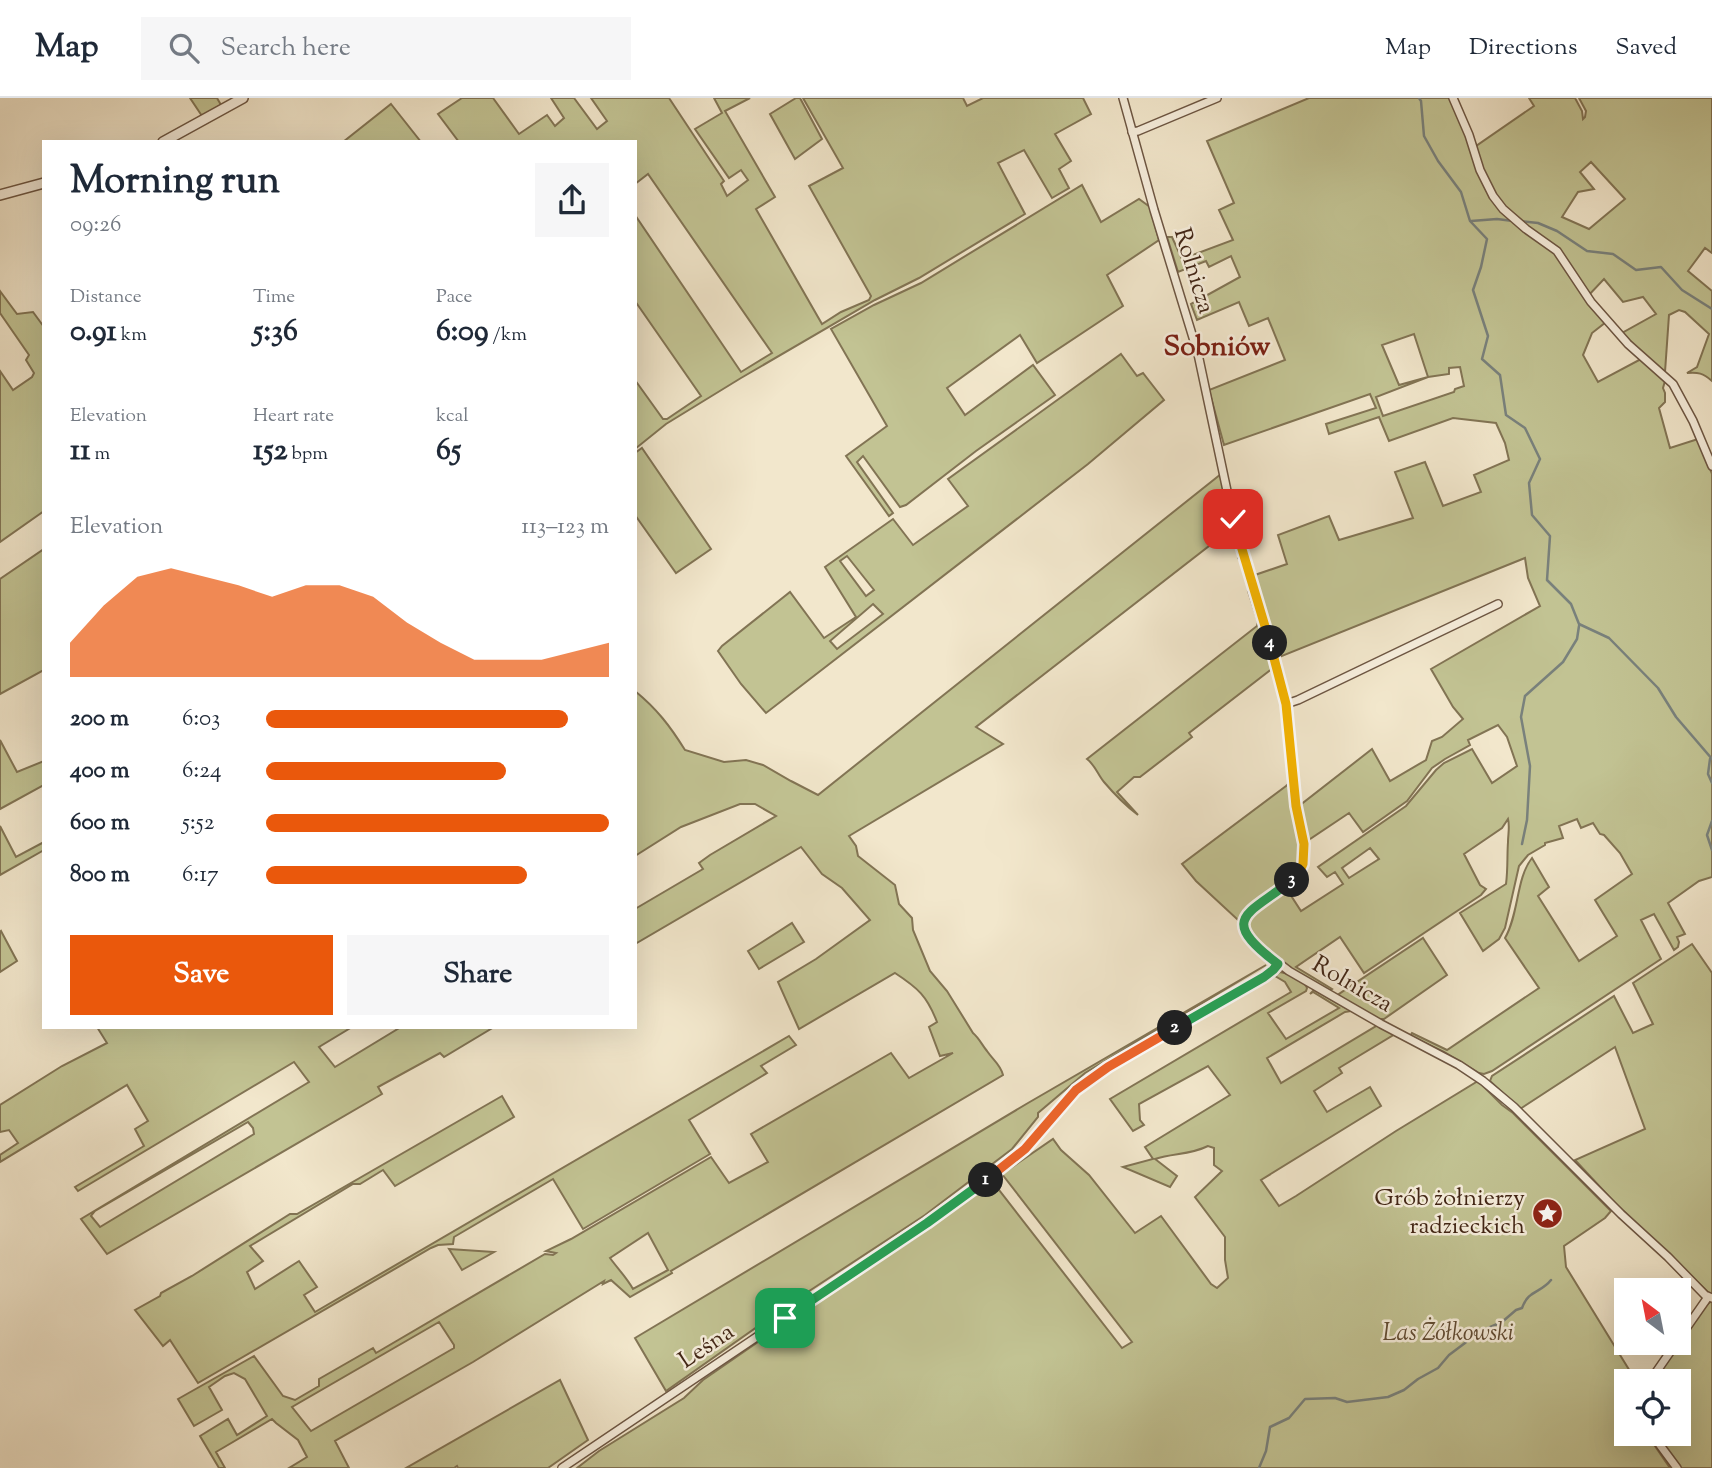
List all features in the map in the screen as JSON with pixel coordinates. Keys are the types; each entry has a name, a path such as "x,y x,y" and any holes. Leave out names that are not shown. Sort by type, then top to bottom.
{"street":[{"path":"167,140 243,98"},
{"name":"Rolnicza","path":"1123,98 1200,362 1233,519 1286,704 1304,859 1295,878 1249,912 1243,925 1245,932 1278,964 1309,984 1459,1065 1483,1081 1518,1111 1710,1298"},
{"path":"1132,132 1217,98"},
{"path":"1453,98 1480,170 1493,196 1511,216 1557,251 1591,302 1628,344 1673,384 1693,421 1712,466"},
{"path":"0,195 42,184"},
{"path":"1286,704 1498,604"},
{"name":"Leśna","path":"562,1468 945,1210 1025,1149 1058,1109 1088,1080 1264,977 1278,964"},
{"path":"1691,1323 1710,1298"},
{"path":"1661,1446 1677,1468"}],"green space":[{"path":"190,98 217,98 221,105 202,116"},
{"path":"462,98 493,98 519,134 547,115 555,126 564,118 551,98 574,98 597,129 607,121 591,98 669,98 724,181 721,184 727,196 748,180 741,170 729,178 695,129 722,113 714,98 750,98 725,111 775,197 756,209 822,324 869,300 871,296 809,186 843,168 803,98 963,98 967,106 983,98 1083,98 1091,114 1055,134 1071,161 1059,169 1069,188 1052,198 1024,150 998,163 1025,214 919,278 875,300 741,378 666,424 637,447 637,383 663,419 701,396 637,304 637,218 741,372 772,353 648,174 637,182 637,140 458,140 438,114"},
{"path":"800,98 822,139 795,159 770,114"},
{"path":"1309,98 1451,98 1473,148 1534,106 1529,98 1575,98 1583,119 1586,111 1579,98 1712,98 1712,253 1705,248 1688,271 1712,291 1712,381 1700,374 1687,373 1697,367 1709,334 1685,312 1679,310 1669,315 1665,372 1645,357 1622,333 1656,314 1643,297 1623,302 1604,279 1586,298 1606,322 1592,333 1583,355 1598,382 1641,359 1665,381 1665,402 1659,408 1670,448 1698,439 1712,474 1712,877 1699,881 1668,903 1685,934 1677,937 1678,947 1674,950 1654,914 1641,920 1661,959 1484,1074 1410,1036 1412,1033 1447,1050 1539,988 1505,938 1513,918 1523,876 1532,858 1549,887 1538,896 1579,961 1617,936 1595,900 1632,874 1620,853 1600,834 1593,823 1581,828 1577,819 1559,826 1563,838 1545,843 1528,855 1519,866 1505,928 1499,939 1483,951 1460,913 1506,884 1508,819 1502,828 1464,854 1480,885 1486,889 1481,895 1364,973 1340,937 1296,967 1332,989 1329,991 1291,970 1263,948 1253,937 1249,926 1251,915 1286,888 1301,911 1343,884 1335,872 1327,877 1318,867 1406,806 1444,763 1472,749 1492,783 1517,766 1507,737 1498,725 1468,740 1470,745 1432,768 1407,801 1363,832 1349,813 1307,841 1299,806 1372,749 1390,781 1426,760 1432,741 1442,737 1463,719 1431,669 1540,606 1528,578 1525,558 1277,658 1252,576 1287,564 1278,535 1329,516 1339,540 1413,518 1395,472 1425,462 1443,506 1481,492 1474,475 1509,460 1505,443 1496,423 1453,418 1389,441 1379,417 1329,434 1326,424 1376,408 1370,394 1224,445 1209,390 1285,360 1268,318 1249,326 1239,302 1197,320 1191,304 1240,277 1231,256 1209,267 1206,261 1178,272 1167,237 1172,237 1182,259 1233,240 1219,210 1234,203 1207,141","holes":["1591,162 1625,199 1589,229 1562,217 1578,192 1594,189 1580,172","1414,334 1428,377 1399,385 1382,345","1460,367 1464,386 1454,392 1383,416 1376,397 1428,377 1449,374 1449,368","1370,848 1379,859 1349,878 1342,868"]},
{"path":"391,104 419,140 346,140"},
{"path":"1082,185 1101,222 1139,199 1150,207 1159,240 1107,275 1123,306 1037,363 1020,335 947,388 965,415 1033,365 1055,395 906,505 900,507 863,456 857,462 893,513 889,516 846,456 887,426 831,329 921,283"},
{"path":"0,291 17,314 33,312 42,324 42,512 0,542 0,371 13,390 34,373 26,360 29,355 0,313"},
{"path":"1121,354 1137,376 1143,373 1164,400 1088,464 766,713 718,651 790,592 824,638 856,617 825,567 893,519 913,545 968,506 948,479","holes":["847,556 874,590 866,596 840,561","873,604 883,614 837,649 830,641"]},
{"path":"642,448 711,549 676,573 637,518 637,452"},
{"path":"1221,474 1241,554 1238,557 1231,529 976,727 1003,744 849,836 856,846 858,856 895,885 899,904 912,918 913,930 930,971 999,1065 1003,1075 630,1297 611,1280 603,1284 604,1281 473,1362 335,1441 349,1468 289,1468 307,1457 298,1440 272,1419 216,1452 225,1468 219,1468 200,1436 228,1419 237,1435 267,1416 245,1379 234,1373 209,1387 222,1410 194,1426 178,1399 254,1356 283,1396 295,1400 319,1386 319,1379 373,1348 376,1353 545,1254 553,1255 556,1253 546,1251 711,1157 729,1183 768,1162 751,1134 891,1053 909,1078 953,1053 940,1056 929,1027 937,1022 929,1005 916,988 895,973 799,1029 778,982 816,959 870,920 842,888 822,874 801,847 637,943 637,908 703,869 699,863 710,855 776,816 755,804 740,804 681,827 637,855 637,693 663,718 685,750 724,762 746,760 763,765 818,795","holes":["648,1233 668,1270 633,1289 610,1258","439,1322 454,1348 311,1431 292,1407"]},
{"path":"42,550 42,671 0,694 0,579"},
{"path":"1251,588 1273,668 1189,733 1192,737 1117,792 1138,815 1112,791 1087,759 1257,626 1248,591"},
{"path":"0,740 17,772 42,762 42,786 0,809"},
{"path":"1291,781 1302,854 1293,874 1250,905 1240,921 1196,881 1182,864"},
{"path":"0,826 16,857 42,843 42,851 0,875"},
{"path":"792,923 804,942 759,969 748,951"},
{"path":"0,932 17,961 0,972"},
{"path":"1423,938 1447,975 1384,1019 1378,1019 1340,997 1339,994"},
{"path":"1692,944 1712,973 1712,1294 1615,1203 1575,1160 1645,1129 1615,1047 1520,1109 1490,1081 1492,1076 1614,996 1633,1033 1653,1024 1633,983"},
{"path":"1266,965 1085,1073 1038,1113 1038,1117 1012,1149 925,1215 794,1301 666,1391 635,1338 1028,1103"},
{"name":"Las Żółkowski","path":"1280,972 1292,975 1307,988 1268,1013 1286,1039 1339,1008 1313,992 1310,994 1314,990 1351,1011 1267,1058 1281,1083 1378,1025 1395,1034 1339,1068 1342,1073 1314,1091 1327,1112 1370,1087 1381,1106 1261,1180 1279,1206 1478,1081 1611,1211 1564,1246 1566,1267 1614,1345 1614,1355 1620,1355 1629,1369 1614,1369 1614,1446 1655,1446 1670,1468 577,1468 599,1451 684,1398 703,1380 918,1236 992,1181 1122,1348 1132,1342 1002,1174 1053,1139 1061,1150 1089,1175 1135,1233 1161,1216 1211,1284 1217,1288 1228,1278 1225,1237 1195,1197 1222,1171 1214,1165 1214,1148 1208,1146 1155,1159 1177,1176 1170,1187 1123,1167 1153,1159 1145,1147 1230,1095 1208,1066 1139,1104 1140,1120 1144,1125 1133,1131 1110,1099 1291,992 1285,982 1275,976"},
{"path":"98,1029 349,1029 319,1047 335,1067 398,1029 491,1029 444,1057 440,1053 378,1087 382,1094 107,1254 81,1219 309,1082 294,1062 78,1191 75,1187 144,1146 135,1129 148,1121 127,1085 0,1162 0,1155 18,1143 9,1130 0,1132 0,1105 62,1066 107,1043","holes":["248,1122 254,1134 100,1227 91,1216 95,1211"]},
{"path":"789,1036 796,1045 761,1066 767,1073 689,1120 710,1154 583,1229 553,1179 454,1237 453,1244 431,1248 198,1383 170,1340 163,1346 135,1310 290,1214 297,1214 502,1096 514,1117 395,1186 383,1170 360,1184 353,1184 250,1246 263,1261 247,1272 255,1289 299,1261 317,1287 304,1295 315,1312"},
{"path":"449,1249 494,1252 462,1270"},
{"path":"1712,1301 1712,1468 1680,1468 1663,1446 1691,1446 1691,1369 1661,1369 1670,1355 1691,1355 1691,1326"},
{"path":"560,1380 588,1440 548,1468 406,1468"}],"waterway":[{"path":"1419,98 1424,136 1438,161 1461,192 1470,221 1487,239 1473,290 1488,336 1482,359 1500,375 1506,415 1525,428 1540,459 1529,483 1532,515 1550,536 1547,580 1571,604 1579,624 1609,638 1658,688 1676,717 1712,759"},
{"path":"1471,221 1513,221"},
{"path":"1520,221 1538,223 1557,231 1587,251 1613,254 1636,270 1661,267 1682,290 1712,309"},
{"path":"1522,844 1527,820 1530,766 1521,717 1525,696 1563,662 1577,639 1579,626"},
{"path":"1710,759 1708,774 1712,783"},
{"path":"1712,821 1707,835 1712,850"},
{"path":"1259,1468 1266,1451 1270,1427 1289,1418 1305,1399 1335,1398 1347,1402 1388,1397 1404,1390 1438,1368 1474,1334 1502,1322 1522,1308 1531,1295 1551,1280"}],"place":[{"name":"Grób żołnierzy radzieckich","path":"1548,1213"}],"district":[{"name":"Sobniów","path":"1217,348"}],"route":[{"path":"785,1318 927,1223 1011,1161 1088,1080 1264,977 1278,964 1248,937 1244,922 1249,912 1299,873 1305,854 1304,844 1296,806 1286,704 1233,519"}]}
